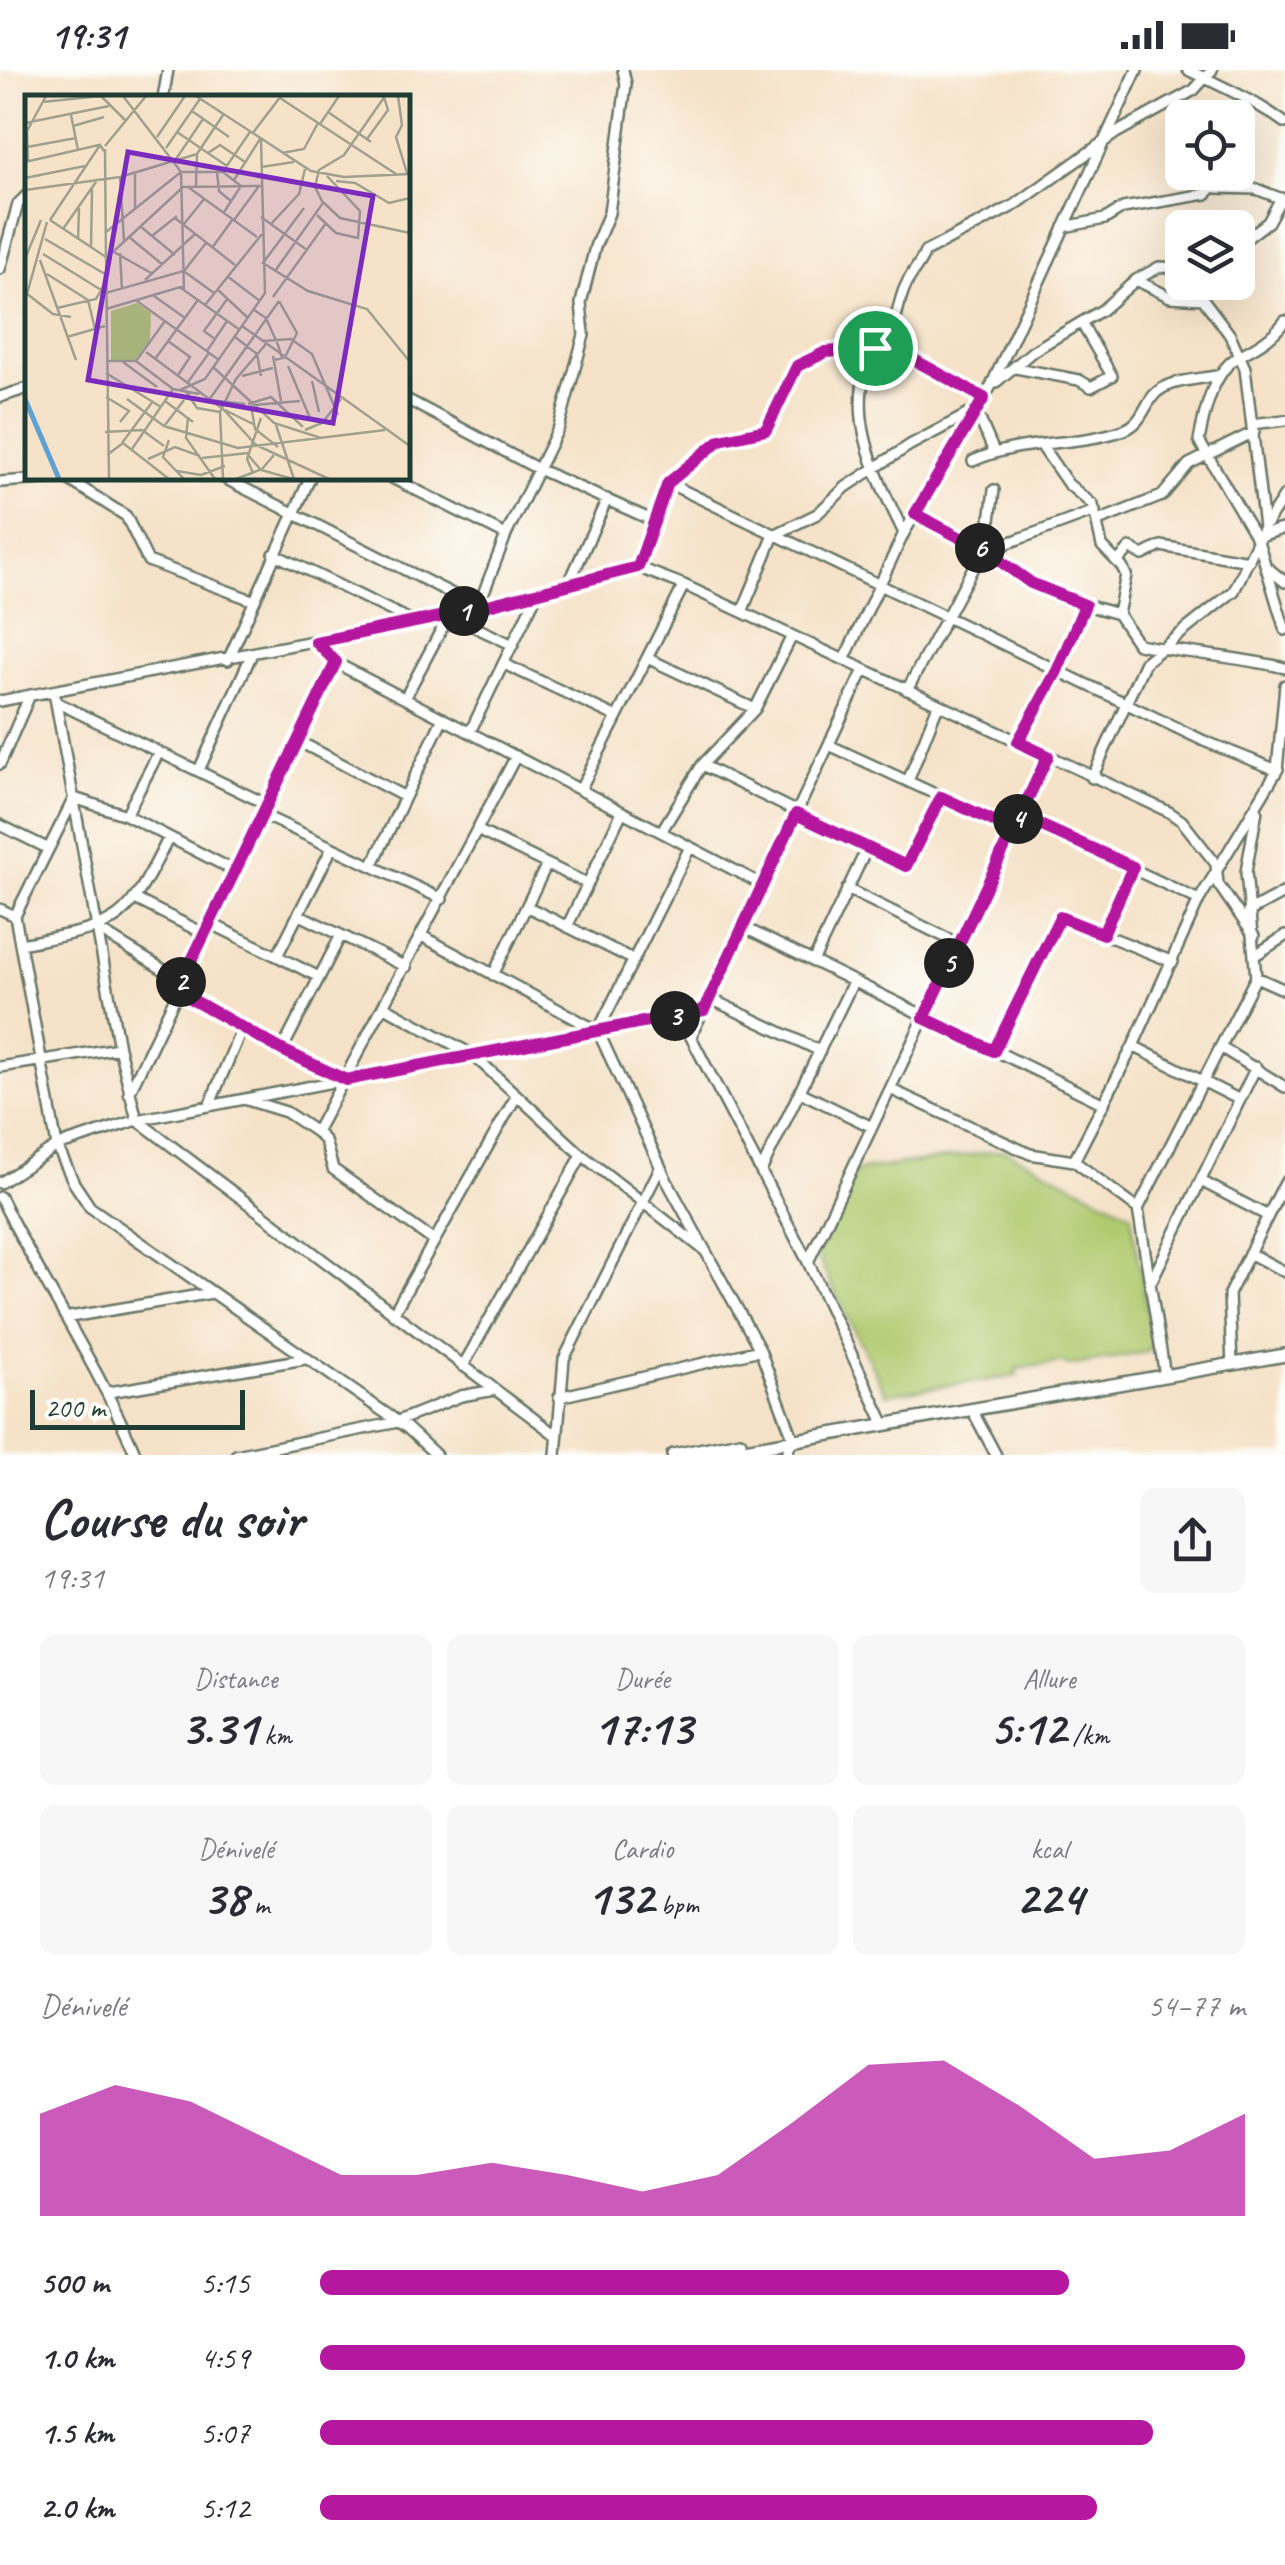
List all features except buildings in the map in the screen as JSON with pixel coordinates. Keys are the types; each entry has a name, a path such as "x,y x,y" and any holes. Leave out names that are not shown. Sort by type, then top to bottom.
{"main road":[{"path":"672,1455 885,1425 1285,1355"},
{"path":"710,1455 791,1439"}],"street":[{"path":"164,95 168,70"},
{"path":"478,607 506,535 559,427 584,334 581,303 609,214 626,84 623,70"},
{"path":"844,660 904,533 990,386 1137,70"},
{"path":"1188,70 1245,96 1285,123"},
{"path":"904,533 874,473 862,428 865,382 875,348 893,326 906,281 917,272 925,252 1015,204 1102,143 1194,90 1212,70"},
{"path":"1064,227 1106,218 1123,208 1175,201 1211,190"},
{"path":"1255,190 1283,199 1268,222 1255,232"},
{"path":"0,269 18,204 25,197"},
{"path":"990,386 1033,351 1082,324 1136,280 1158,267 1165,267"},
{"path":"1136,280 1165,295"},
{"path":"1204,300 1240,355 1253,428 1261,535"},
{"path":"1285,322 1258,349 1240,355 1220,376 1199,441 1261,535 1279,574 1271,591 1285,630"},
{"path":"1016,368 1079,380 1091,388 1102,385 1112,376 1082,324"},
{"path":"638,567 668,483 720,440 766,430 797,366 826,352 896,350 984,398"},
{"path":"973,461 994,452 1043,448 1122,430 1135,424 1162,388 1220,376"},
{"path":"0,397 25,389"},
{"path":"410,401 538,468 654,521"},
{"path":"742,612 774,535 817,514 846,487 874,473 910,445 976,410"},
{"path":"976,410 994,452"},
{"path":"986,551 1162,496 1176,485 1184,469 1205,454 1253,428 1285,420"},
{"path":"1043,448 1096,516 1102,546 1119,560 1126,575 1118,614"},
{"path":"0,482 32,480"},
{"path":"66,480 126,516 148,562 174,568 252,600"},
{"path":"228,480 478,607"},
{"path":"228,660 309,480"},
{"path":"396,480 506,535"},
{"path":"668,483 1127,704 1277,770"},
{"path":"907,690 986,551 994,490"},
{"path":"1092,778 1144,662 1234,591 1285,495"},
{"path":"569,584 607,500"},
{"path":"915,514 986,551 1031,583 1118,614 1138,644 1199,658 1241,657 1285,668"},
{"path":"1261,535 1285,528"},
{"path":"1119,560 1130,548 1143,555 1161,546 1249,561"},
{"path":"274,554 415,622"},
{"path":"0,701 55,697 449,615 638,567 742,612 1182,821 1216,864 1218,884 1254,936"},
{"path":"580,790 684,585"},
{"path":"470,732 538,592"},
{"path":"1018,742 1057,671 1085,605"},
{"path":"449,615 513,645"},
{"path":"405,698 449,615"},
{"path":"661,832 702,766 755,708 792,636"},
{"path":"316,642 336,662 763,885"},
{"path":"199,770 251,656"},
{"path":"647,658 755,708"},
{"path":"128,1096 336,662"},
{"path":"504,664 617,717"},
{"path":"691,1036 864,670"},
{"path":"1277,770 1285,685"},
{"path":"0,764 30,696"},
{"path":"55,697 268,804"},
{"path":"55,697 118,1048 136,1120 557,1436"},
{"path":"908,782 938,705"},
{"path":"372,866 443,718"},
{"path":"298,741 405,797"},
{"path":"829,745 1013,830"},
{"path":"126,815 159,752"},
{"path":"1074,1161 1133,1046 1199,900 1257,810 1285,752"},
{"path":"316,1132 516,756"},
{"path":"808,1262 1048,756"},
{"path":"702,766 906,866 941,797"},
{"path":"74,798 126,815 236,871"},
{"path":"74,798 16,916 57,1146 90,1208 393,1423 407,1428 436,1455"},
{"path":"1165,1376 1138,1209 1256,977 1257,954 1248,912 1246,872 1257,810"},
{"path":"567,927 622,812"},
{"path":"263,815 442,899"},
{"path":"1020,816 1199,900"},
{"path":"0,825 47,848"},
{"path":"477,830 588,884"},
{"path":"20,944 97,929 121,916 137,900 169,837"},
{"path":"598,1031 690,847"},
{"path":"278,954 332,848"},
{"path":"813,962 866,848"},
{"path":"493,975 547,864"},
{"path":"1103,934 1133,867"},
{"path":"848,889 958,944"},
{"path":"1248,912 1285,892"},
{"path":"137,900 205,934"},
{"path":"528,907 634,960"},
{"path":"0,909 16,916"},
{"path":"298,914 406,967"},
{"path":"994,1051 1060,917 1173,962"},
{"path":"210,922 320,976"},
{"path":"743,927 1104,1104"},
{"path":"97,929 242,1028 346,1080"},
{"path":"282,1050 341,936"},
{"path":"422,936 598,1031 660,1168 760,1350 791,1439 786,1455"},
{"path":"1257,954 1285,936"},
{"path":"1256,977 1285,990"},
{"path":"762,1171 853,982"},
{"path":"709,998 820,1051"},
{"path":"385,1007 473,1056 582,1154 710,1255"},
{"path":"0,1183 57,1146 136,1120 704,1010"},
{"path":"680,1016 808,1262 885,1425"},
{"path":"209,1106 242,1028"},
{"path":"1133,1046 1240,1100"},
{"path":"1220,1047 1285,1087"},
{"path":"0,1067 118,1048"},
{"path":"1151,1282 1256,1067"},
{"path":"890,1090 1030,1154 1074,1161 1138,1209"},
{"path":"800,1092 872,1127"},
{"path":"393,1314 518,1096"},
{"path":"244,1100 286,1112 316,1132 325,1140 333,1169 434,1241"},
{"path":"463,1366 582,1154"},
{"path":"556,1455 559,1397 572,1341 660,1168"},
{"path":"1201,1181 1268,1216"},
{"path":"1232,1365 1229,1294 1285,1184"},
{"path":"0,1197 42,1279 70,1317 136,1455"},
{"path":"1250,1253 1285,1272"},
{"path":"70,1317 212,1293"},
{"path":"559,1397 760,1350"},
{"path":"109,1392 305,1359"},
{"path":"236,1455 393,1423 461,1396 496,1390"},
{"path":"972,1410 996,1455"}],"green space":[{"path":"1005,1150 1131,1213 1152,1344 1148,1352 1069,1366 1063,1362 1016,1369 1017,1376 886,1394 817,1256 856,1171"}],"route":[{"path":"875,348 826,352 797,366 766,430 720,440 668,483 638,567 449,615 316,642 336,662 177,991 282,1050 346,1080 704,1010 796,814 906,866 941,797 1013,830 1020,816 1133,867 1103,934 1060,917 994,1051 924,1018 958,944 1020,816 1048,756 1018,742 1057,671 1085,605 1064,600 1031,583 986,551 915,514 984,398 896,350 875,348"}]}
